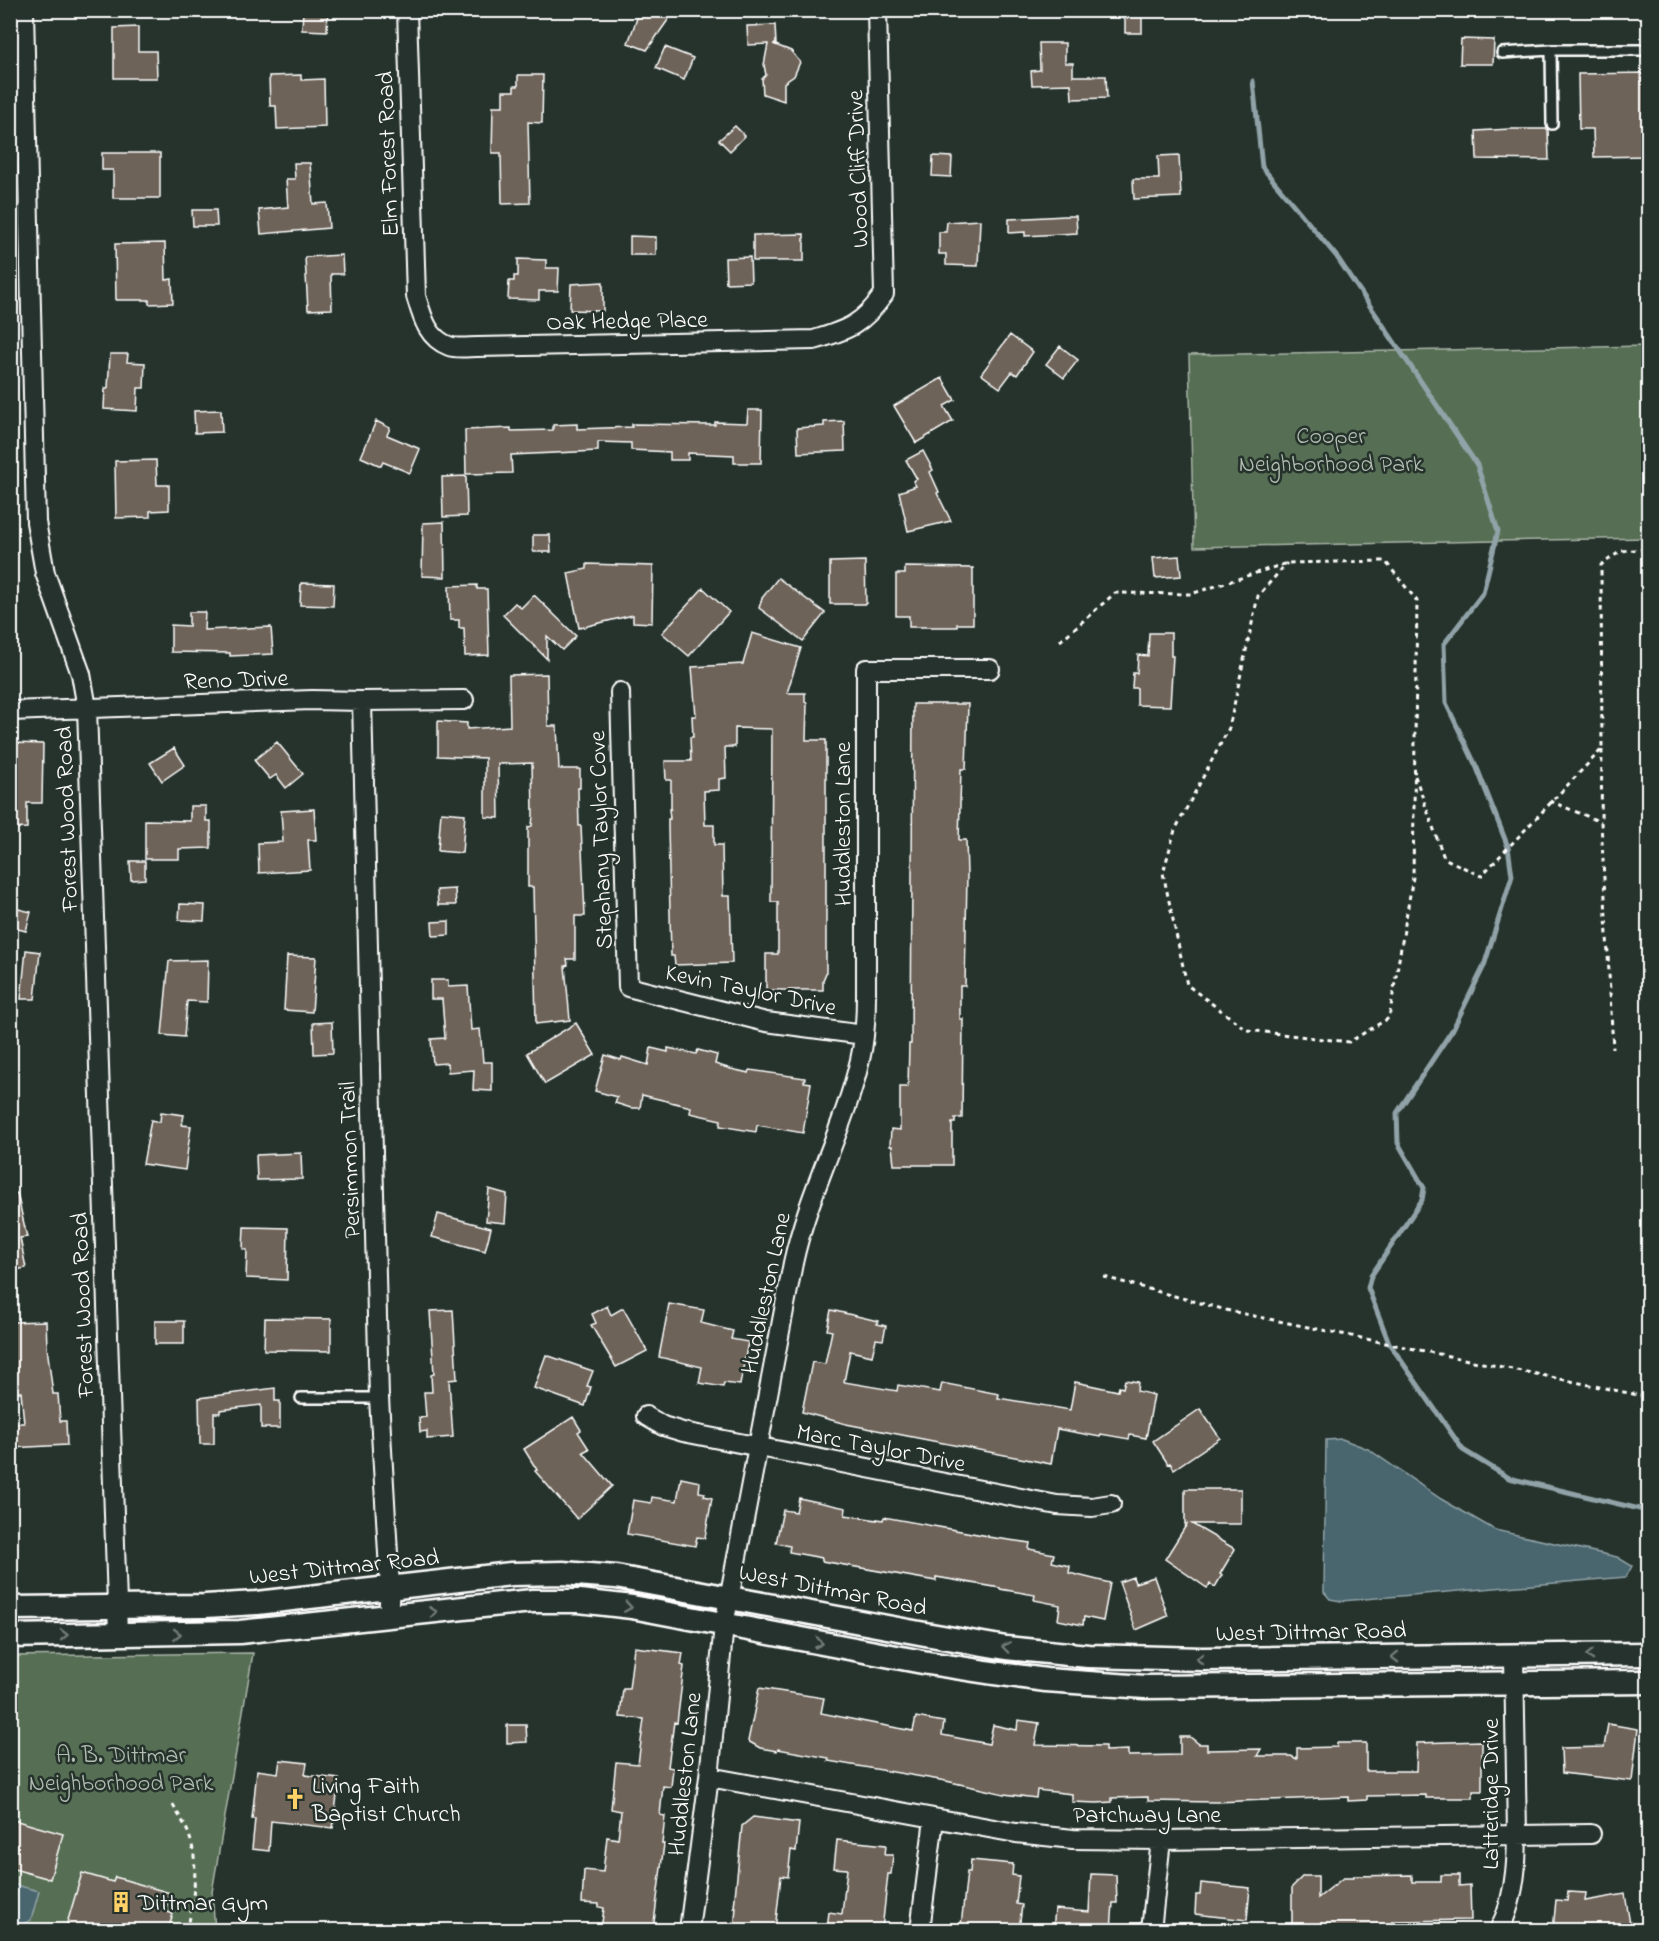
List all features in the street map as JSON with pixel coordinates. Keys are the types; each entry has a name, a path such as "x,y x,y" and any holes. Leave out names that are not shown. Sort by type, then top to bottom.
{"street":[{"name":"Forest Wood Road","path":"24,10 36,522 45,573 81,674 87,708 118,1634"},
{"name":"Elm Forest Road","path":"407,10 416,296"},
{"name":"Wood Cliff Drive","path":"864,319 884,294 877,10"},
{"name":"Oak Hedge Place","path":"416,296 424,323 434,337 450,347 814,340 841,332 864,319"},
{"name":"Huddleston Lane","path":"689,1930 709,1778 724,1625 798,1241 855,1078 864,1035 866,1004 866,669 990,669"},
{"name":"Stephany Taylor Cove","path":"620,692 628,987"},
{"name":"Reno Drive","path":"10,711 312,700 464,699"},
{"name":"Persimmon Trail","path":"363,701 379,1398 390,1588 388,1617"},
{"name":"Kevin Taylor Drive","path":"628,987 765,1022 864,1035"},
{"name":"Marc Taylor Drive","path":"646,1416 663,1426 683,1432 1057,1505 1092,1507 1111,1504"},
{"name":"West Dittmar Road","path":"10,1608 257,1603 511,1574 563,1573 615,1577 1006,1648 1088,1656 1202,1659 1648,1654"},
{"path":"10,1636 240,1632 556,1600 632,1607 928,1664 1092,1684 1145,1687 1648,1682"},
{"name":"Latteridge Drive","path":"1499,1930 1512,1892 1516,1835 1514,1656"},
{"name":"Patchway Lane","path":"709,1778 1046,1837 1161,1840 1591,1834"},
{"path":"920,1930 934,1819"},
{"path":"1151,1930 1161,1840"}],"lane":[{"path":"1502,53 1551,50 1648,50"},
{"path":"1551,50 1552,124"},
{"path":"301,1398 379,1398"}],"path":[{"path":"1613,1049 1601,822 1601,566 1622,551 1648,549"},
{"path":"1060,641 1115,593 1191,594 1287,563 1385,561 1417,601 1413,877 1389,1018 1349,1042 1247,1030 1187,985 1163,873 1175,830 1229,728 1258,596 1287,563"},
{"path":"1414,771 1444,858 1481,876 1602,749"},
{"path":"1550,801 1601,822"},
{"path":"1104,1277 1230,1311 1648,1397"},
{"path":"173,1805 190,1836 195,1858 195,1882 188,1930"}],"green space":[{"name":"Cooper Neighborhood Park","path":"1648,346 1648,538 1194,547 1189,355"},
{"name":"A. B. Dittmar Neighborhood Park","path":"253,1653 212,1892 215,1930 11,1930 10,1656"}],"water":[{"path":"1342,1439 1368,1449 1441,1499 1495,1530 1617,1557 1632,1566 1626,1577 1341,1601 1330,1599 1324,1592 1326,1440"},
{"path":"12,1884 39,1891 31,1920 15,1928 11,1926 10,1890"}],"building":[{"path":"303,10 328,10 327,31 302,30"},
{"path":"640,10 675,10 647,50 628,43"},
{"path":"1125,11 1142,11 1142,33 1125,33"},
{"path":"775,25 776,44 773,44 791,51 800,62 794,76 784,83 784,101 763,94 762,79 766,75 764,65 768,44 748,45 747,26"},
{"path":"138,27 138,51 156,51 157,78 114,78 114,28"},
{"path":"1461,39 1494,40 1493,64 1460,64"},
{"path":"1039,43 1065,43 1065,63 1073,63 1073,76 1106,76 1107,98 1072,99 1071,84 1032,85 1031,71 1040,70"},
{"path":"665,47 693,58 684,80 656,68"},
{"path":"1648,73 1648,156 1594,157 1593,129 1579,129 1578,74"},
{"path":"301,75 301,80 324,79 325,127 277,129 276,106 270,106 269,76"},
{"path":"518,75 543,75 542,123 528,122 530,203 502,204 501,153 492,153 493,106 503,106 503,91 514,91 514,86 518,86"},
{"path":"735,126 745,136 730,151 719,140"},
{"path":"1548,129 1549,160 1477,159 1476,131"},
{"path":"102,153 160,153 160,198 113,198 113,170 102,170"},
{"path":"1179,155 1181,197 1134,199 1133,179 1159,179 1158,156"},
{"path":"933,156 952,157 951,177 932,176"},
{"path":"294,163 310,163 313,204 327,203 329,228 261,234 259,210 288,207 286,179 295,179"},
{"path":"192,210 216,210 217,226 193,226"},
{"path":"1076,216 1077,233 1025,236 1025,232 1009,233 1009,219"},
{"path":"980,220 978,266 946,265 946,254 939,254 939,232 946,232 947,222"},
{"path":"804,234 804,261 753,261 753,235"},
{"path":"630,236 656,237 656,255 630,255"},
{"path":"165,243 166,280 172,279 173,303 149,304 149,300 116,300 115,244"},
{"path":"342,255 343,274 331,274 332,309 308,310 305,257"},
{"path":"750,257 751,282 726,283 725,258"},
{"path":"518,259 546,260 546,268 559,268 558,291 539,291 539,300 508,299 509,281 514,281 514,276 518,276"},
{"path":"603,282 603,311 570,310 571,284"},
{"path":"1010,335 1033,352 1017,375 1012,372 1000,388 981,374"},
{"path":"1060,346 1078,360 1064,378 1046,364"},
{"path":"110,354 128,354 127,362 145,363 144,388 138,388 137,411 104,409"},
{"path":"942,378 955,400 944,406 953,421 916,443 894,406"},
{"path":"221,410 222,432 195,433 194,411"},
{"path":"748,410 762,410 761,463 734,463 734,455 688,453 688,460 670,460 670,452 631,450 631,443 598,442 598,451 511,455 512,473 466,474 465,430 511,428 511,431 553,430 553,425 577,424 577,429 632,427 632,424 747,423"},
{"path":"376,421 390,428 387,435 420,449 410,473 383,462 381,466 361,457"},
{"path":"844,421 845,451 798,453 797,428 824,426 824,422"},
{"path":"923,451 933,470 930,472 939,492 937,493 951,521 908,531 899,492 916,486 913,481 917,479 906,460"},
{"path":"156,460 157,485 169,485 169,510 150,511 150,517 116,518 115,461"},
{"path":"466,476 467,516 443,517 442,477"},
{"path":"444,522 445,577 422,576 423,523"},
{"path":"533,535 550,535 551,552 533,552"},
{"path":"1179,556 1181,576 1155,578 1153,558"},
{"path":"865,561 866,604 830,604 830,562"},
{"path":"587,564 653,566 652,623 633,622 633,615 579,628 568,573 587,569"},
{"path":"905,567 973,568 973,624 957,624 957,627 909,627 909,616 896,616 896,574 905,574"},
{"path":"778,578 825,613 803,641 759,608 762,598"},
{"path":"301,583 334,584 333,606 300,605"},
{"path":"477,585 477,589 487,589 489,655 465,656 464,628 459,628 459,620 450,620 449,586"},
{"path":"703,588 729,612 689,656 662,633"},
{"path":"534,595 576,636 562,650 547,636 547,659 503,615 515,603 521,608"},
{"path":"189,612 205,612 204,630 271,627 273,654 230,656 230,653 171,652 171,625 189,626"},
{"path":"752,633 801,648 787,693 805,693 806,740 826,740 826,973 823,990 766,990 766,954 778,954 778,902 771,902 772,729 735,728 735,747 725,747 726,778 719,779 719,790 704,791 705,825 714,825 714,845 722,845 723,896 730,896 732,963 675,965 674,956 671,956 668,819 670,819 669,809 671,809 671,780 666,780 665,761 691,761 692,716 696,716 692,667 743,664"},
{"path":"1149,633 1171,633 1171,656 1173,656 1170,706 1137,705 1137,688 1132,688 1133,673 1137,673 1138,655 1148,656"},
{"path":"547,674 548,726 557,726 559,769 580,769 579,826 581,826 585,916 575,916 575,959 567,959 568,965 565,966 570,1020 536,1024 533,887 528,887 528,827 532,826 533,815 532,763 498,764 499,818 485,817 485,758 438,756 438,721 467,723 467,729 510,726 509,675"},
{"path":"913,704 968,704 966,769 961,769 959,840 966,840 967,875 965,986 960,986 960,1019 963,1019 962,1118 955,1118 955,1123 952,1123 952,1165 894,1165 892,1146 890,1146 891,1129 900,1130 900,1087 908,1087 909,1044 911,1044"},
{"path":"277,742 303,774 286,788 276,775 270,779 254,760"},
{"path":"13,743 43,744 42,803 27,803 27,828 10,829"},
{"path":"174,748 185,765 162,781 150,763"},
{"path":"190,806 206,806 206,821 211,821 211,848 179,849 179,859 145,859 145,820 190,821"},
{"path":"314,809 316,840 308,840 310,870 259,873 258,843 283,842 281,811"},
{"path":"441,812 465,814 462,853 438,851"},
{"path":"130,861 145,861 145,879 131,880"},
{"path":"455,889 456,905 438,905 437,890"},
{"path":"180,904 205,905 204,921 179,920"},
{"path":"10,907 31,912 26,931 10,927"},
{"path":"449,921 449,935 433,936 432,922"},
{"path":"26,950 40,952 35,999 21,999"},
{"path":"287,956 316,957 312,1012 284,1010"},
{"path":"208,960 207,1002 187,1001 184,1037 162,1035 169,961"},
{"path":"431,980 448,980 448,987 468,986 471,1030 480,1029 483,1062 492,1062 492,1091 473,1090 474,1070 448,1072 447,1063 433,1064 431,1039 445,1038 442,999 431,999"},
{"path":"332,1022 333,1053 314,1054 313,1023"},
{"path":"576,1023 595,1055 545,1084 527,1053"},
{"path":"651,1048 668,1052 668,1048 696,1054 698,1050 717,1055 715,1064 731,1069 805,1078 804,1082 811,1083 803,1133 757,1125 756,1132 720,1126 721,1120 690,1113 691,1107 642,1095 640,1108 631,1108 615,1103 617,1097 595,1091 605,1055 621,1060 622,1057 648,1065"},
{"path":"161,1112 184,1115 182,1125 191,1126 185,1170 143,1164 151,1120 160,1122"},
{"path":"301,1153 302,1179 257,1180 256,1155"},
{"path":"489,1189 507,1194 505,1223 486,1221"},
{"path":"17,1193 27,1237 20,1238 26,1268 10,1271 10,1194"},
{"path":"438,1214 491,1228 485,1251 432,1237"},
{"path":"244,1227 288,1228 287,1280 246,1278 247,1250 243,1249"},
{"path":"669,1304 704,1310 701,1323 733,1331 731,1339 748,1342 740,1385 724,1383 723,1387 699,1383 702,1367 659,1357"},
{"path":"607,1306 611,1315 623,1308 647,1351 616,1367 591,1325 596,1323 592,1314"},
{"path":"453,1310 457,1379 449,1380 453,1437 427,1439 427,1431 420,1432 419,1418 426,1417 424,1392 432,1392 431,1375 434,1374 430,1311"},
{"path":"831,1310 878,1321 877,1324 886,1326 883,1340 876,1339 872,1356 850,1351 844,1382 897,1391 898,1385 940,1392 942,1383 999,1394 998,1398 1070,1410 1075,1382 1118,1391 1119,1387 1123,1388 1125,1380 1138,1382 1137,1391 1154,1395 1146,1438 1130,1435 1129,1439 1101,1434 1100,1437 1057,1429 1051,1464 846,1424 802,1412 812,1362 825,1364 832,1331 827,1330"},
{"path":"265,1318 331,1319 331,1351 264,1350"},
{"path":"46,1321 53,1394 58,1394 60,1421 66,1421 67,1445 10,1448 10,1423 24,1423 21,1392 14,1392 13,1371 10,1372 10,1322"},
{"path":"155,1321 184,1321 184,1344 155,1344"},
{"path":"546,1355 593,1371 587,1386 591,1387 585,1406 534,1388"},
{"path":"275,1388 275,1401 280,1401 280,1428 261,1428 261,1405 220,1410 220,1413 214,1413 214,1444 200,1444 199,1398"},
{"path":"1200,1409 1220,1438 1174,1469 1170,1463 1168,1464 1153,1441"},
{"path":"573,1417 581,1430 578,1432 589,1449 583,1452 612,1486 577,1519 535,1471 537,1470 524,1449"},
{"path":"681,1478 700,1482 699,1492 712,1498 705,1538 697,1537 695,1546 627,1534 633,1500 651,1503 652,1497 677,1501"},
{"path":"1185,1489 1241,1489 1241,1524 1192,1524 1235,1549 1215,1587 1210,1584 1207,1588 1165,1559 1187,1524 1185,1524"},
{"path":"799,1498 846,1508 845,1515 877,1520 883,1520 884,1517 1030,1543 1029,1549 1054,1554 1052,1562 1070,1566 1069,1573 1110,1583 1103,1621 1084,1617 1083,1625 1058,1620 1060,1605 1034,1600 1035,1595 936,1577 936,1581 822,1561 822,1558 789,1552 790,1546 776,1543 783,1510 796,1512"},
{"path":"1133,1577 1135,1583 1154,1577 1168,1616 1136,1630 1119,1582"},
{"path":"634,1647 683,1653 681,1665 684,1666 677,1723 674,1722 668,1767 673,1768 671,1787 663,1786 660,1815 665,1816 662,1844 664,1844 653,1930 601,1930 604,1908 599,1907 599,1904 582,1903 584,1870 603,1872 607,1837 618,1839 621,1811 611,1809 616,1762 638,1764 644,1719 620,1717 623,1689 629,1689"},
{"path":"759,1688 824,1698 821,1713 913,1731 916,1717 944,1722 942,1735 989,1744 993,1725 1017,1730 1018,1720 1039,1723 1035,1745 1105,1746 1105,1751 1128,1750 1128,1756 1180,1755 1180,1737 1190,1737 1199,1744 1207,1744 1207,1750 1261,1749 1257,1756 1291,1756 1297,1759 1297,1748 1337,1747 1337,1743 1366,1743 1366,1771 1416,1771 1417,1743 1482,1741 1482,1791 1473,1791 1473,1798 1426,1798 1426,1795 1367,1796 1367,1800 1348,1801 1348,1797 1216,1802 1148,1801 1148,1797 1112,1798 1112,1802 1097,1803 1072,1802 1072,1794 1037,1790 1036,1798 1004,1794 946,1781 828,1761 829,1758 760,1748 748,1741"},
{"path":"1608,1724 1638,1729 1632,1781 1562,1773 1561,1748 1604,1747"},
{"path":"507,1725 526,1725 527,1742 507,1743"},
{"name":"Living Faith Baptist Church","path":"280,1760 307,1763 305,1775 339,1779 333,1828 271,1821 269,1851 252,1849 255,1819 252,1819 257,1770 278,1773"},
{"path":"753,1817 799,1823 796,1851 791,1850 788,1877 781,1876 775,1930 734,1930 742,1826"},
{"path":"10,1819 63,1834 50,1879 10,1868"},
{"path":"837,1840 886,1845 885,1855 893,1855 891,1874 888,1874 882,1930 827,1930 829,1912 842,1914 847,1869 834,1868"},
{"path":"971,1860 1013,1864 1012,1875 1019,1876 1016,1904 1022,1905 1019,1930 961,1926 967,1872 970,1872"},
{"name":"Dittmar Gym","path":"82,1873 113,1882 115,1877 170,1893 165,1911 173,1914 168,1930 65,1930"},
{"path":"1091,1874 1116,1875 1117,1903 1113,1903 1111,1930 1053,1930 1055,1909 1089,1912"},
{"path":"1412,1875 1412,1882 1441,1882 1441,1875 1459,1875 1459,1886 1470,1885 1471,1920 1392,1921 1392,1927 1292,1930 1292,1887 1303,1876 1318,1876 1318,1898 1343,1878"},
{"path":"1201,1883 1250,1888 1247,1920 1195,1914 1196,1895 1200,1895"},
{"path":"1568,1892 1586,1893 1585,1901 1625,1894 1631,1930 1553,1930 1556,1900 1567,1901"}],"waterway":[{"path":"1253,81 1262,167 1337,257 1477,465 1498,531 1483,593 1444,644 1446,703 1477,768 1508,847 1512,876 1484,966 1453,1029 1397,1113 1398,1143 1424,1188 1422,1200 1371,1276 1368,1288 1389,1343 1463,1450 1509,1478 1648,1511"}],"place":[{"name":"Living Faith Baptist Church","path":"295,1799"},
{"name":"Dittmar Gym","path":"121,1902"}]}
